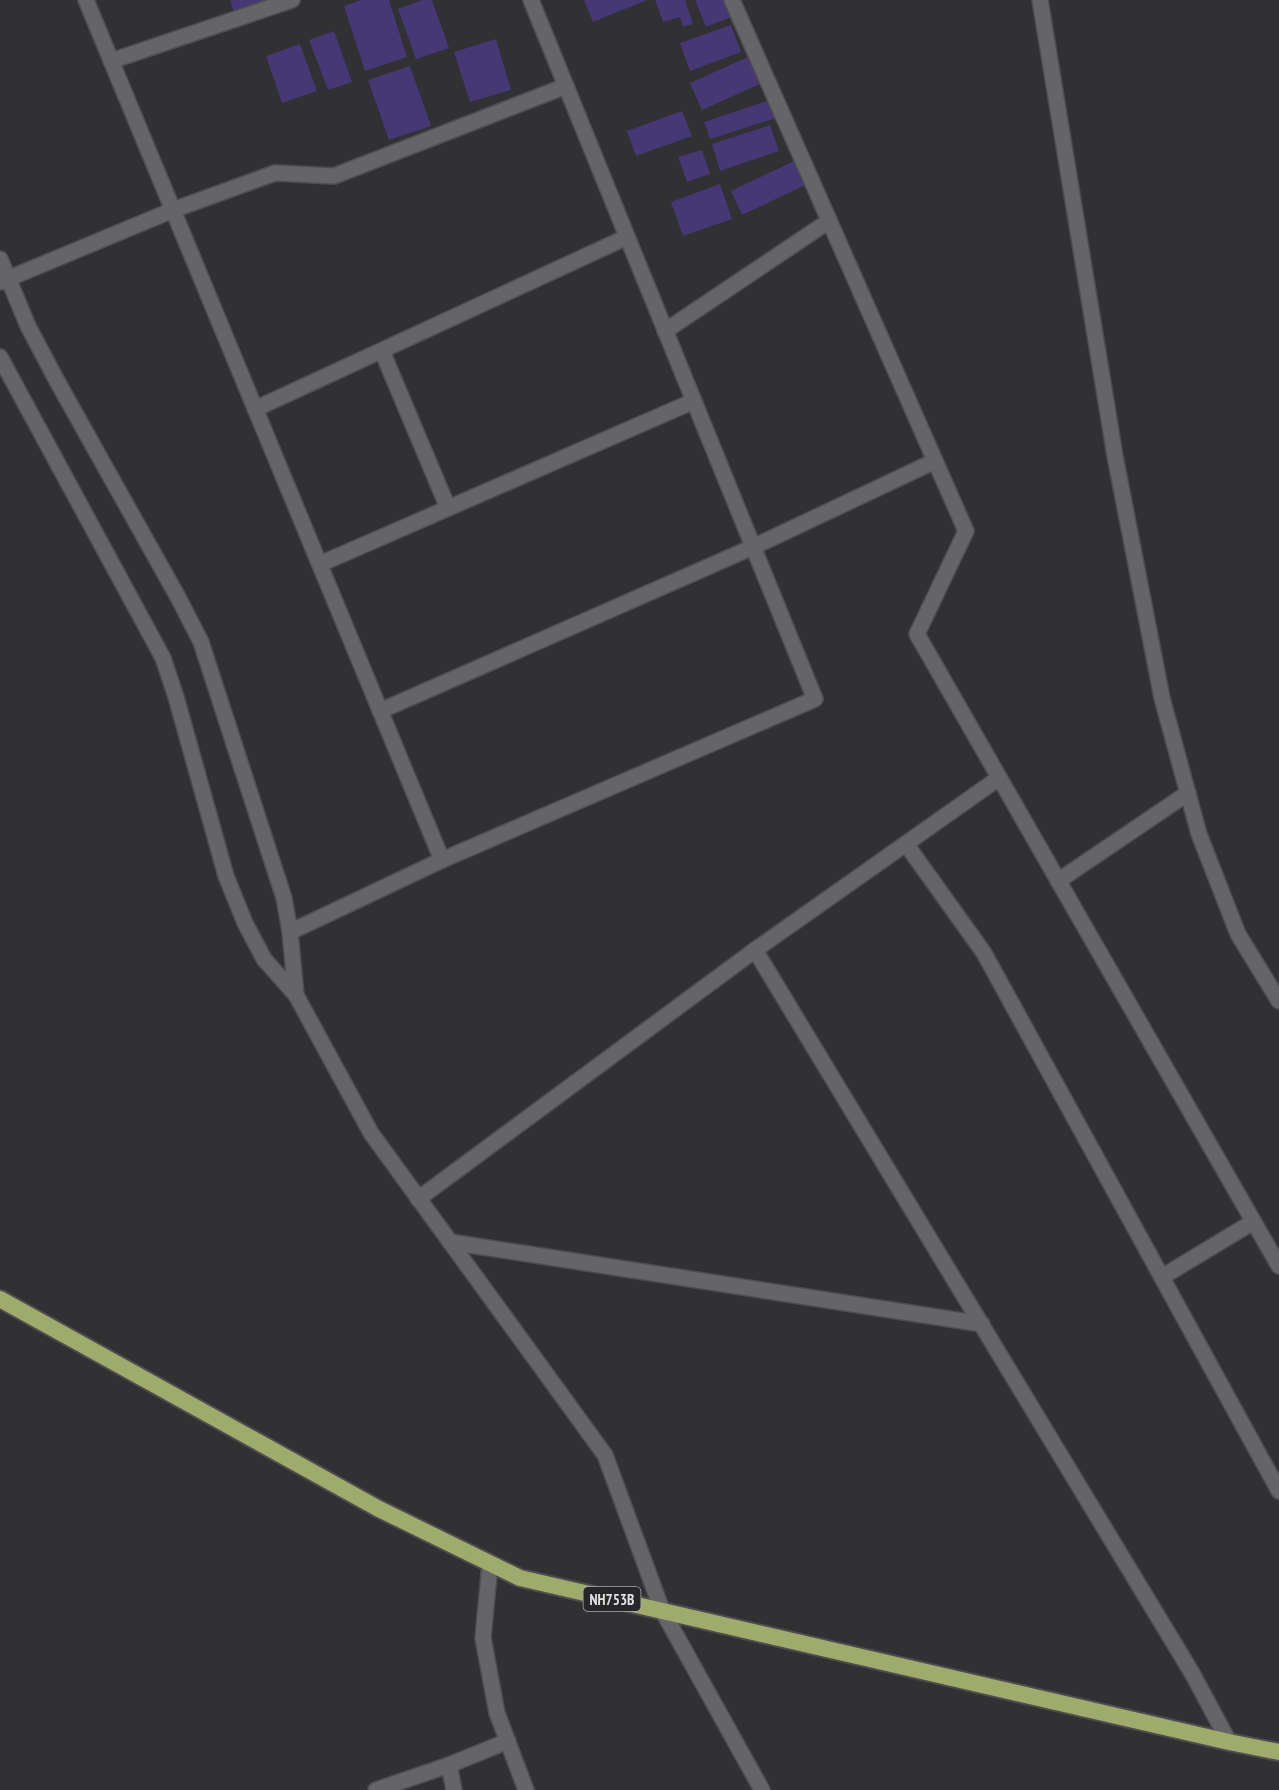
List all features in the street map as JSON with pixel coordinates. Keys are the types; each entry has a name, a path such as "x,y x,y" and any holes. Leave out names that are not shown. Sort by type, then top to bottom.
{"highway":[{"name":"NH753B","path":"0,1299 379,1509 520,1578 1279,1752"}],"street":[{"path":"86,0 442,860"},
{"path":"111,61 292,0"},
{"path":"290,932 442,860 815,699 531,0"},
{"path":"732,0 966,531 917,634 1279,1266"},
{"path":"1040,0 1115,456 1162,698 1199,834 1238,934 1279,1001"},
{"path":"4,280 173,210 275,173 334,176 566,86"},
{"path":"665,331 829,221"},
{"path":"255,409 627,237"},
{"path":"0,259 4,280 28,326 201,642 284,898 296,995"},
{"path":"382,351 448,508"},
{"path":"0,357 163,658 226,876 245,923 264,959 296,995 371,1133 605,1455 662,1610 762,1790"},
{"path":"320,564 694,401"},
{"path":"380,711 753,547 935,461"},
{"path":"418,1199 755,950 999,778"},
{"path":"1058,881 1188,794"},
{"path":"906,844 984,953 1279,1491"},
{"path":"755,950 1191,1673 1229,1742"},
{"path":"1162,1277 1253,1222"},
{"path":"450,1242 982,1324"},
{"path":"490,1564 483,1638 497,1713 526,1790"},
{"path":"376,1790 449,1765 508,1741"},
{"path":"449,1765 454,1790"}],"building":[{"path":"230,0 266,0 234,12"},
{"path":"361,0 389,0 407,57 365,71 344,6"},
{"path":"422,0 432,0 449,48 416,59 398,9"},
{"path":"584,0 647,0 593,22"},
{"path":"655,0 685,0 693,24 683,27 680,17 663,22"},
{"path":"695,0 725,0 731,17 706,27"},
{"path":"731,25 741,52 690,71 680,43"},
{"path":"334,31 352,82 328,90 309,40"},
{"path":"496,39 511,90 470,102 454,52"},
{"path":"300,44 317,91 282,103 266,56"},
{"path":"750,56 762,83 702,110 690,83"},
{"path":"410,66 431,126 389,140 368,80"},
{"path":"770,100 776,118 710,139 704,122"},
{"path":"682,111 692,136 636,156 627,131"},
{"path":"770,125 779,151 720,171 712,144"},
{"path":"702,150 710,174 687,182 678,157"},
{"path":"796,160 808,184 742,215 731,191"},
{"path":"720,184 732,219 683,236 671,202"}]}
